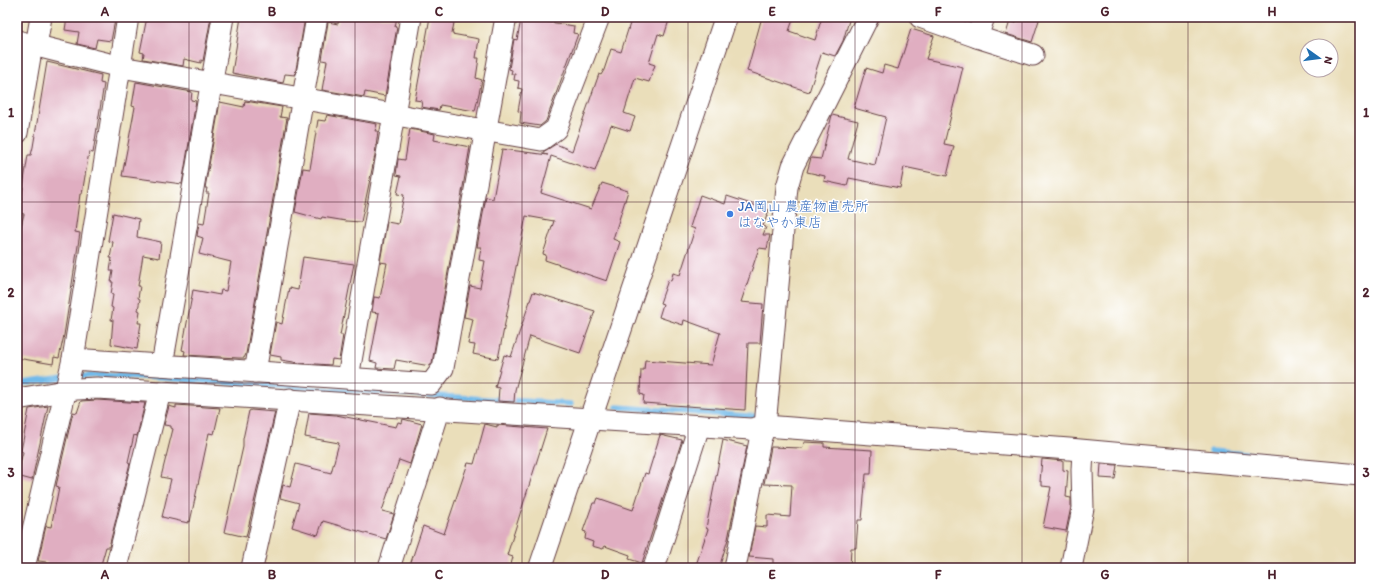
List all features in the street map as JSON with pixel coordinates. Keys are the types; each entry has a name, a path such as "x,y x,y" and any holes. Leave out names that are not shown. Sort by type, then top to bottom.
{"street":[{"path":"17,133 28,44 41,17"},
{"path":"24,568 70,375 128,17"},
{"path":"162,365 223,17"},
{"path":"255,372 317,17"},
{"path":"348,378 411,17"},
{"path":"17,398 70,375 162,365 431,384 443,368 506,17"},
{"path":"540,568 726,17"},
{"path":"735,568 765,420 787,187 793,166 868,17"},
{"path":"920,17 977,37 1033,54"},
{"path":"977,37 984,17"},
{"path":"28,44 121,67 540,140 556,129 594,18"},
{"path":"70,375 77,389 97,388 290,399 751,429 765,420 1360,475"},
{"path":"116,568 160,392"},
{"path":"252,568 290,399"},
{"path":"389,568 440,408"},
{"path":"654,568 699,426"},
{"path":"1071,568 1083,508 1083,450"}],"building":[{"path":"67,17 98,17 115,20 111,41 97,39 95,48 77,44 79,32 65,30"},
{"path":"147,17 211,17 203,61 201,60 201,63 184,59 183,66 143,59 144,53 140,52"},
{"path":"241,17 265,17 278,19 279,17 305,18 295,75 285,74 283,83 232,73"},
{"path":"339,17 397,17 395,27 397,27 385,96 365,92 364,97 322,90 327,61 322,60 328,22 338,24"},
{"path":"430,17 455,17 452,34 479,39 476,58 479,58 476,78 482,80 475,111 440,105 439,110 421,107 422,101 415,100"},
{"path":"632,17 670,17 664,36 658,34 649,63 655,65 649,82 635,78 624,113 635,117 630,131 611,125 595,171 551,156 541,193 591,209 602,183 628,191 613,239 620,242 607,281 545,260 546,255 543,254 554,221 526,216 498,359 473,354 475,345 468,344 473,319 464,317 470,286 480,288 485,261 479,260 481,247 477,247 486,197 493,199 502,149 548,155 543,154 543,152 556,144 572,151 599,74 601,75 604,70 611,49 621,52"},
{"path":"762,17 794,17 789,31 815,40 822,17 850,17 843,41 835,56 822,52 809,92 747,71"},
{"path":"1018,17 1040,17 1032,42 1006,34 1010,21 1016,23"},
{"path":"525,18 574,26 573,33 578,34 546,121 540,126 520,123 521,112 518,111 522,89 518,88 519,81 514,80 515,74 511,74 512,70 509,69 514,39 517,40 521,20 524,20"},
{"path":"911,29 934,36 926,59 963,67 944,144 954,146 947,176 904,167 900,188 849,178 847,186 824,181 825,176 807,172 811,158 821,159 832,115 858,121 848,159 875,165 886,117 854,108 866,68 882,73 884,65 898,69"},
{"path":"47,62 101,75 100,83 104,84 93,153 89,152 82,194 80,194 75,232 80,233 64,335 59,358 54,357 53,364 17,358 17,243 24,214 19,213 28,155 31,155 33,147"},
{"path":"136,82 192,92 191,100 196,101 182,184 122,176 135,107 132,106"},
{"path":"245,101 282,107 280,117 287,118 246,354 244,358 184,355 185,351 182,350 193,290 220,295 221,290 226,291 231,262 199,254 203,238 197,236 199,223 204,224 209,193 206,193 207,188 205,188 220,102 244,107"},
{"path":"327,115 377,124 375,131 378,131 375,155 361,222 322,217 321,219 295,212 303,168 310,169 318,120 325,121"},
{"path":"410,129 435,134 434,140 470,147 432,363 430,366 396,360 394,369 376,368 377,363 370,361 379,313 372,312 374,297 380,298 387,263 380,262 387,222 398,224 404,195 397,194 401,176 396,175 398,159 405,160"},
{"path":"700,195 725,204 727,196 769,210 763,226 766,227 763,235 770,235 767,249 759,248 741,302 763,304 760,343 748,343 745,410 643,403 644,395 640,394 641,370 644,370 645,360 711,365 720,333 684,320 683,325 659,317 663,304 660,303 668,280 671,281 673,273 680,275 695,229 690,227"},
{"path":"113,213 139,219 137,237 161,242 159,258 143,255 138,286 140,286 138,310 140,311 138,323 141,323 137,349 111,344 113,320 111,320 113,308 111,307 113,295 111,294 113,282 111,282 113,271 110,271 112,258 110,258 113,242 108,241"},
{"path":"303,257 354,264 340,335 343,335 339,360 332,359 331,365 281,360 281,357 270,355 276,322 282,324 289,288 298,290"},
{"path":"533,292 595,311 580,353 530,336 515,390 514,402 498,401 499,388 495,387 504,355 511,357"},
{"path":"97,400 145,403 137,436 134,435 128,462 130,463 109,547 106,547 100,568 45,568 47,562 38,561 46,526 51,527 59,487 56,486 73,412 77,413 81,401"},
{"path":"176,405 220,408 214,434 209,433 190,522 188,521 188,523 162,517 171,479 161,477 173,429 171,426 164,425 169,406 176,408"},
{"path":"48,406 32,480 17,476 23,452 21,451 29,409"},
{"path":"249,411 275,412 246,537 224,532 243,447 243,439"},
{"path":"309,413 336,415 396,427 398,422 402,423 403,419 422,424 410,464 399,460 382,511 394,514 386,539 323,521 318,535 292,527 299,503 280,498 283,485 290,487 296,464 331,473 339,443 305,437"},
{"path":"485,424 497,427 497,425 547,429 507,555 513,557 510,568 409,568 423,526 444,534 468,463 474,464"},
{"path":"660,435 682,440 642,563 629,559 630,555 605,546 603,549 592,546 593,542 585,539 586,532 583,531 593,503 596,503 598,498 633,510 645,473 648,474"},
{"path":"723,440 747,446 728,539 719,568 695,568 708,529 706,528"},
{"path":"804,442 824,443 824,447 872,450 871,474 866,474 862,520 858,520 856,548 851,548 850,568 773,568 773,559 749,557 755,526 767,527 767,515 790,517 792,485 764,484 771,447 803,448"},
{"path":"1042,459 1063,461 1063,470 1068,471 1066,497 1071,498 1071,507 1066,531 1043,527 1051,487 1042,486 1042,482 1040,482"},
{"path":"1101,464 1117,465 1115,479 1100,478"}],"waterway":[{"path":"72,377 103,375 161,378 571,404"},
{"path":"17,385 64,378"},
{"path":"617,407 762,417"},
{"path":"1211,451 1270,456"}],"place":[{"name":"JA岡山 農産物直売所 はなやか東店","path":"730,214"}]}
